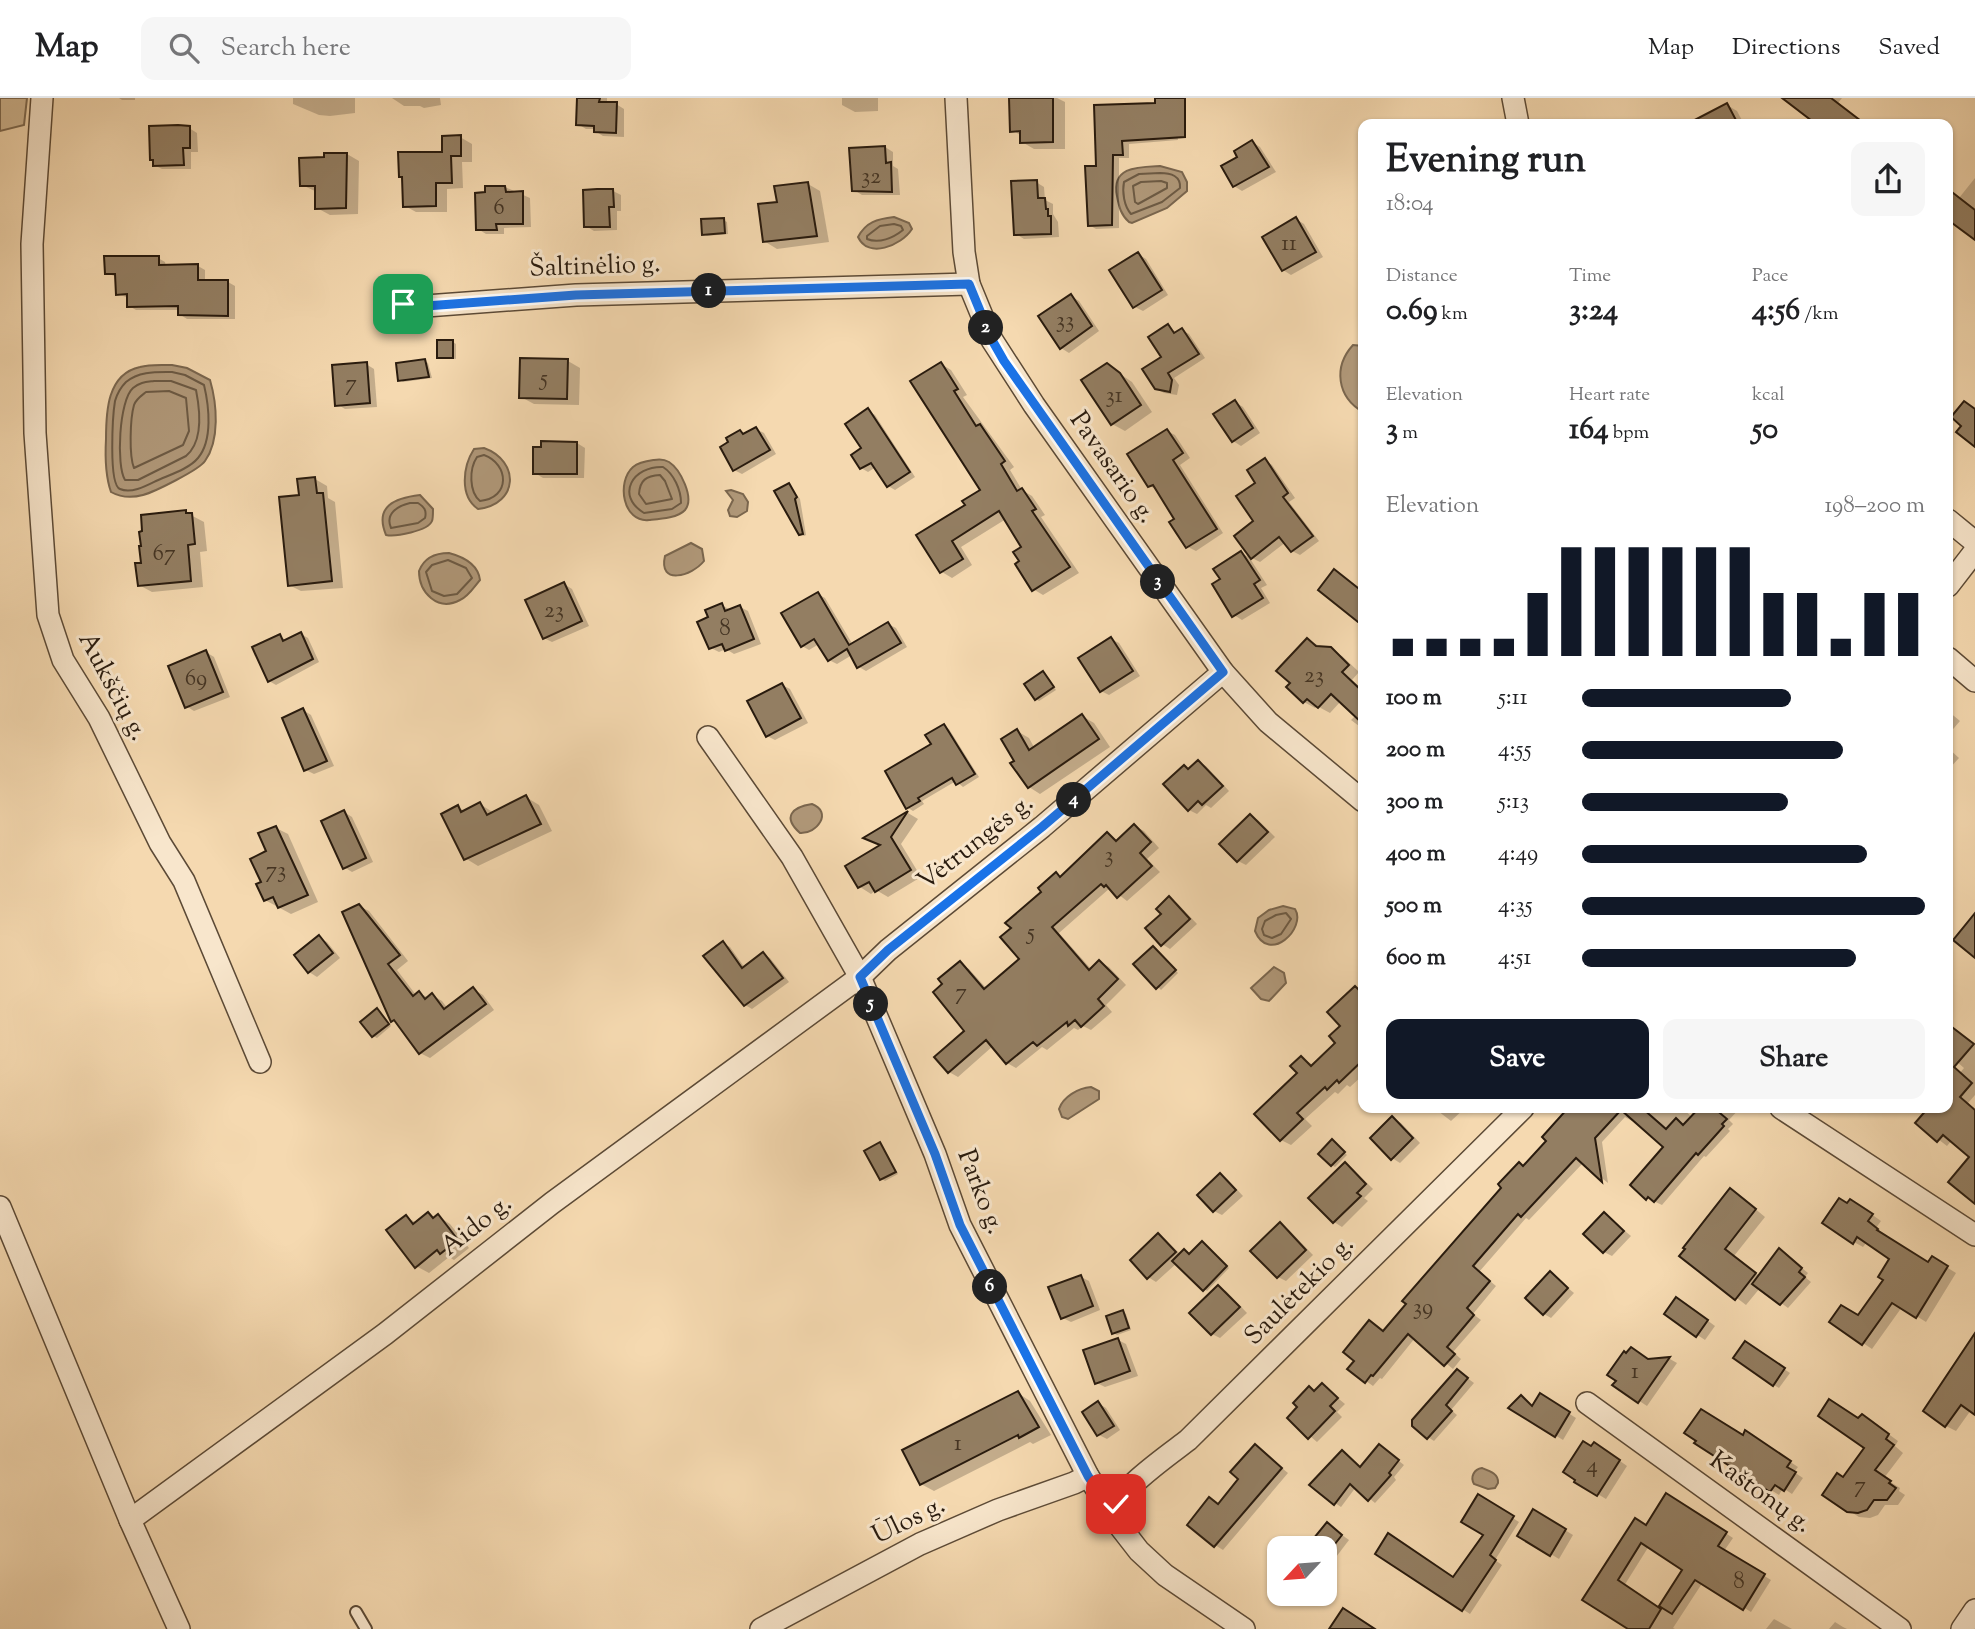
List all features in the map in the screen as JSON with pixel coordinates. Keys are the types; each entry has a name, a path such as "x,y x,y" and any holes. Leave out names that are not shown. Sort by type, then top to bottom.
{"street":[{"name":"Aukščių g.","path":"42,98 32,244 35,433 48,615 63,660 99,718 160,843 184,881 260,1062"},
{"name":"Pavasario g.","path":"956,98 964,252 969,284 992,340 1004,361 1223,672 1268,722 1358,797"},
{"path":"1513,98 1517,119"},
{"name":"Šaltinėlio g.","path":"393,301 426,306 576,295 969,284"},
{"path":"1953,524 1975,542"},
{"path":"1953,580 1975,551"},
{"path":"1953,662 1975,681"},
{"name":"Vėtrungės g.","path":"860,977 888,950 1042,827 1223,672"},
{"name":"Parko g.","path":"708,737 792,857 860,977 935,1154 960,1225 1088,1476 1105,1502 1115,1509 1118,1524 1154,1567 1244,1629"},
{"name":"Aido g.","path":"130,1520 385,1334 552,1203 860,977"},
{"name":"Saulėtekio g.","path":"1115,1509 1118,1499 1128,1489 1188,1440 1518,1113"},
{"path":"1788,1113 1975,1235"},
{"path":"0,1207 130,1520 179,1629"},
{"name":"Kaštonų g.","path":"1587,1403 1900,1629"},
{"name":"Ūlos g.","path":"761,1629 920,1544 998,1510 1088,1476"},
{"path":"1962,1629 1975,1610"}],"lane":[{"path":"356,1612 366,1629"}],"shaded area":[{"path":"0,98 27,98 24,125 0,131"}],"water":[{"path":"1160,166 1182,172 1187,182 1187,191 1167,208 1129,222 1122,214 1119,204 1116,186 1118,179 1128,170"},
{"path":"894,217 909,223 912,229 893,245 877,249 863,244 858,237 873,222"},
{"path":"1353,345 1358,346 1358,409 1343,390 1341,381 1342,363"},
{"path":"152,365 187,368 210,380 216,422 210,452 205,461 194,470 156,490 135,496 115,494 111,492 108,479 106,452 108,406 115,386 129,371"},
{"path":"484,448 504,462 510,482 501,499 478,509 465,489 465,472 474,449"},
{"path":"654,460 667,461 678,471 685,484 688,505 682,513 663,519 640,519 628,509 625,482 633,467"},
{"path":"726,491 743,494 748,502 747,511 737,517 730,516 728,510 733,500"},
{"path":"420,495 433,509 429,525 411,532 386,535 383,517 389,505 402,498"},
{"path":"691,543 702,549 704,561 685,574 671,575 666,572 665,556"},
{"path":"449,553 469,562 479,574 480,580 463,599 444,604 426,593 419,571 431,557"},
{"path":"812,804 821,812 820,822 812,830 800,833 791,822 792,814 799,808"},
{"path":"1283,906 1295,909 1296,925 1285,940 1269,945 1261,941 1255,931 1258,918 1269,910"},
{"path":"1274,967 1284,973 1286,983 1269,1001 1261,999 1251,988"},
{"path":"1091,1087 1099,1091 1099,1099 1068,1119 1062,1117 1059,1109 1067,1097"},
{"path":"1482,1468 1497,1477 1495,1488 1488,1489 1474,1484 1474,1474"}],"building":[{"path":"577,98 600,98 599,102 617,102 616,133 594,132 594,126 576,125"},
{"path":"1009,98 1053,98 1053,142 1020,143 1020,131 1010,132"},
{"path":"1155,98 1185,98 1185,137 1122,141 1123,155 1113,155 1112,225 1088,226 1085,166 1096,166 1094,105 1155,103"},
{"path":"1782,98 1831,98 1858,119 1809,119"},
{"path":"1727,103 1735,119 1697,119"},
{"path":"149,126 190,126 190,148 183,148 184,165 153,166 153,160 150,160"},
{"path":"461,135 461,156 451,156 452,183 436,183 436,206 403,207 398,152 442,152 442,136"},
{"path":"1252,140 1269,167 1233,187 1221,166 1237,157 1234,151"},
{"path":"885,146 886,163 891,162 892,192 852,191 849,148"},
{"path":"324,153 347,153 346,208 315,209 315,186 300,186 299,158 324,157"},
{"path":"1037,180 1038,198 1045,198 1048,216 1051,216 1051,234 1014,235 1011,181"},
{"path":"808,182 817,236 763,242 758,204 777,202 774,186"},
{"path":"485,186 505,186 506,192 523,191 523,224 496,224 497,230 476,230 475,193 485,192"},
{"path":"613,189 614,207 609,207 610,227 584,227 583,190"},
{"path":"1953,193 1975,210 1975,240 1953,224"},
{"path":"1296,217 1316,252 1282,271 1262,237"},
{"path":"724,218 725,233 702,235 701,219"},
{"path":"1138,252 1162,290 1133,308 1109,270"},
{"path":"104,256 159,256 159,265 198,264 198,280 228,280 228,316 178,315 178,306 127,307 127,294 116,295 115,274 105,274"},
{"path":"1071,294 1092,326 1060,349 1038,316"},
{"path":"1168,324 1174,333 1182,328 1199,354 1168,373 1172,380 1170,392 1155,389 1142,369 1161,357 1148,337"},
{"path":"437,340 453,340 453,358 437,358"},
{"path":"520,358 568,359 567,399 519,398"},
{"path":"425,359 429,377 398,381 396,363"},
{"path":"367,362 370,403 335,406 332,365"},
{"path":"941,362 958,389 954,391 976,426 980,424 1005,461 1001,464 1017,491 1022,488 1036,509 1032,511 1070,567 1032,591 1015,564 1019,561 1013,552 1021,547 999,511 952,541 963,559 940,573 916,535 965,505 962,501 980,490 910,381"},
{"path":"1107,363 1120,373 1141,405 1111,425 1081,380"},
{"path":"1235,400 1253,428 1232,442 1213,414"},
{"path":"1964,401 1975,409 1975,447 1956,432 1961,426 1953,419 1953,415"},
{"path":"868,408 910,472 887,487 871,463 860,469 851,455 861,448 845,424"},
{"path":"756,427 770,450 733,471 720,447 728,442 726,438 740,430 743,434"},
{"path":"1167,429 1183,453 1173,460 1217,529 1186,548 1169,522 1174,519 1153,485 1148,487 1127,454"},
{"path":"541,441 577,442 577,474 533,474 533,447 541,447"},
{"path":"1265,458 1288,493 1283,497 1313,536 1291,552 1279,537 1251,559 1234,536 1253,521 1236,496 1255,483 1247,470"},
{"path":"315,477 317,493 323,493 332,581 288,586 279,497 299,495 297,479"},
{"path":"789,483 797,497 795,499 803,534 799,535 774,491"},
{"path":"186,510 186,513 192,513 195,544 188,545 191,581 138,586 135,563 141,563 141,515"},
{"path":"1241,551 1260,580 1254,584 1263,598 1232,617 1212,584 1220,579 1213,569"},
{"path":"1334,569 1358,588 1358,622 1318,590"},
{"path":"564,582 582,621 543,639 525,600"},
{"path":"818,592 849,645 888,622 901,643 857,668 847,649 828,661 814,639 801,647 781,613"},
{"path":"722,603 725,611 740,605 754,639 725,651 722,644 709,649 697,622 708,617 705,610"},
{"path":"301,632 313,659 268,682 252,647 280,634 283,641"},
{"path":"1111,637 1133,671 1100,692 1078,658"},
{"path":"1307,638 1316,646 1331,647 1349,665 1342,672 1358,687 1358,719 1331,694 1318,708 1307,699 1303,703 1286,687 1290,683 1276,671"},
{"path":"206,650 223,692 185,708 168,666"},
{"path":"1043,671 1054,687 1035,700 1024,684"},
{"path":"782,683 801,718 766,737 747,701"},
{"path":"303,708 327,761 304,771 282,718"},
{"path":"1082,714 1099,739 1028,788 1010,763 1014,761 1001,739 1017,729 1029,750"},
{"path":"944,724 975,774 956,785 952,778 918,798 920,801 906,809 885,771 931,744 925,735"},
{"path":"1198,760 1223,786 1202,805 1198,801 1188,811 1163,784 1184,765 1188,769"},
{"path":"526,795 541,824 464,860 441,814 458,805 461,812 480,802 487,815"},
{"path":"344,810 366,858 343,869 321,821"},
{"path":"908,811 891,837 911,870 875,892 869,882 858,888 845,866 880,845 863,838"},
{"path":"1250,814 1268,832 1237,862 1219,844"},
{"path":"1134,824 1151,842 1140,853 1152,866 1117,898 1106,885 1104,887 1101,884 1052,927 1089,970 1099,960 1118,979 1098,999 1104,1006 1081,1027 1075,1020 1068,1026 1067,1022 1037,1046 1033,1042 1006,1064 986,1040 948,1073 934,1057 964,1031 933,992 942,984 938,979 960,961 984,989 1019,959 1000,937 1011,928 1005,923 1041,892 1038,888 1056,872 1060,877 1107,832 1116,841"},
{"path":"276,826 308,895 278,908 273,897 264,901 256,884 261,882 250,859 266,851 258,833"},
{"path":"1169,896 1190,919 1161,946 1145,928 1161,914 1156,909"},
{"path":"359,904 400,955 388,964 413,996 419,991 425,999 432,993 444,1009 473,987 486,1004 419,1054 394,1020 391,1022 342,912"},
{"path":"1975,913 1975,958 1953,940"},
{"path":"319,935 333,953 308,973 294,955"},
{"path":"723,941 742,968 763,952 783,978 744,1006 703,956"},
{"path":"1153,946 1176,970 1156,989 1133,964"},
{"path":"1355,986 1358,989 1358,1065 1339,1083 1337,1080 1327,1090 1325,1087 1297,1113 1303,1119 1280,1141 1254,1114 1297,1073 1290,1066 1301,1056 1311,1066 1335,1043 1329,1036 1340,1026 1327,1012"},
{"path":"377,1008 389,1024 372,1037 360,1022"},
{"path":"1953,1028 1974,1044 1954,1067 1972,1083 1960,1097 1975,1110 1975,1204 1948,1182 1969,1157 1943,1135 1937,1142 1915,1123 1924,1113 1953,1113"},
{"path":"1564,1113 1618,1113 1595,1138 1602,1182 1576,1158 1521,1217 1518,1214 1473,1266 1490,1281 1467,1308 1474,1315 1447,1347 1455,1354 1444,1366 1408,1334 1365,1383 1347,1369 1354,1361 1343,1352 1369,1320 1383,1331 1406,1304 1402,1301 1501,1188 1498,1184 1519,1162 1523,1166 1546,1141 1542,1137"},
{"path":"1624,1113 1648,1113 1666,1129 1676,1118 1683,1125 1694,1113 1720,1113 1727,1119 1722,1124 1724,1126 1698,1155 1696,1153 1654,1202 1648,1197 1646,1200 1630,1185 1663,1147"},
{"path":"1392,1116 1413,1138 1391,1160 1370,1138"},
{"path":"1332,1139 1345,1152 1331,1166 1318,1154"},
{"path":"880,1142 896,1172 880,1180 864,1151"},
{"path":"1345,1162 1366,1184 1357,1193 1361,1196 1333,1223 1308,1198"},
{"path":"1220,1173 1236,1190 1213,1212 1197,1195"},
{"path":"1730,1188 1756,1209 1725,1249 1756,1273 1735,1300 1679,1256"},
{"path":"1839,1198 1847,1203 1850,1199 1873,1214 1868,1221 1877,1230 1928,1262 1932,1256 1948,1266 1916,1318 1892,1303 1862,1345 1829,1322 1841,1305 1858,1315 1883,1280 1878,1277 1889,1259 1857,1237 1853,1244 1822,1223"},
{"path":"428,1212 433,1218 438,1214 458,1240 440,1254 437,1250 415,1268 386,1230 406,1215 413,1224"},
{"path":"1604,1212 1624,1231 1603,1253 1583,1234"},
{"path":"1280,1222 1306,1250 1277,1278 1250,1251"},
{"path":"1158,1233 1176,1252 1147,1279 1130,1260"},
{"path":"1202,1241 1227,1266 1203,1291 1172,1261 1184,1249 1189,1254"},
{"path":"1779,1248 1802,1268 1799,1272 1805,1277 1780,1305 1752,1284"},
{"path":"1550,1271 1568,1288 1543,1315 1525,1298"},
{"path":"1081,1275 1093,1306 1061,1319 1048,1287"},
{"path":"1218,1285 1240,1307 1211,1335 1189,1313"},
{"path":"1676,1297 1708,1320 1696,1337 1664,1314"},
{"path":"1123,1310 1129,1328 1112,1334 1106,1316"},
{"path":"1975,1333 1975,1415 1961,1405 1945,1427 1923,1411"},
{"path":"1118,1338 1130,1371 1095,1384 1083,1350"},
{"path":"1745,1341 1785,1368 1773,1386 1733,1358"},
{"path":"1631,1347 1648,1359 1670,1357 1638,1403 1612,1385 1616,1381 1607,1375 1624,1351 1626,1353"},
{"path":"1457,1369 1468,1378 1446,1405 1452,1411 1427,1439 1412,1426 1412,1420"},
{"path":"1322,1383 1338,1398 1330,1406 1335,1411 1308,1439 1287,1418 1297,1407 1293,1403 1309,1386 1314,1391"},
{"path":"1018,1391 1039,1427 920,1485 902,1450"},
{"path":"1540,1393 1570,1412 1555,1437 1508,1408 1521,1395 1532,1406"},
{"path":"1829,1399 1858,1418 1862,1414 1889,1434 1886,1439 1894,1445 1875,1470 1896,1488 1887,1500 1874,1500 1867,1510 1858,1513 1847,1512 1822,1495 1837,1473 1843,1477 1864,1448 1818,1416"},
{"path":"1098,1401 1114,1426 1097,1436 1082,1412"},
{"path":"1701,1409 1743,1435 1745,1430 1791,1461 1787,1467 1796,1472 1784,1491 1775,1485 1770,1492 1694,1443 1696,1441 1684,1433"},
{"path":"1583,1441 1591,1446 1594,1442 1620,1460 1597,1496 1563,1472"},
{"path":"1255,1444 1282,1468 1214,1547 1187,1525 1209,1497 1218,1504 1238,1479 1230,1472"},
{"path":"1379,1444 1399,1460 1389,1473 1391,1475 1368,1501 1350,1484 1334,1505 1309,1485 1342,1450 1360,1467"},
{"path":"1666,1493 1727,1532 1718,1546 1765,1574 1743,1610 1695,1580 1672,1614 1659,1606 1682,1570 1641,1543 1618,1580 1661,1609 1649,1629 1628,1629 1582,1600 1635,1518 1646,1525"},
{"path":"1478,1494 1514,1516 1490,1555 1496,1560 1462,1611 1375,1554 1388,1533 1453,1577 1483,1535 1461,1522"},
{"path":"1533,1509 1566,1529 1550,1556 1517,1536"},
{"path":"1327,1522 1342,1535 1337,1541 1337,1536 1316,1536"},
{"path":"1343,1608 1375,1629 1329,1629"}],"route":[{"path":"403,304 426,306 576,295 969,284 992,340 1004,361 1223,672 1042,827 888,950 860,977 935,1154 960,1225 984,1276 1088,1476 1105,1502 1115,1509 1116,1504"}]}
